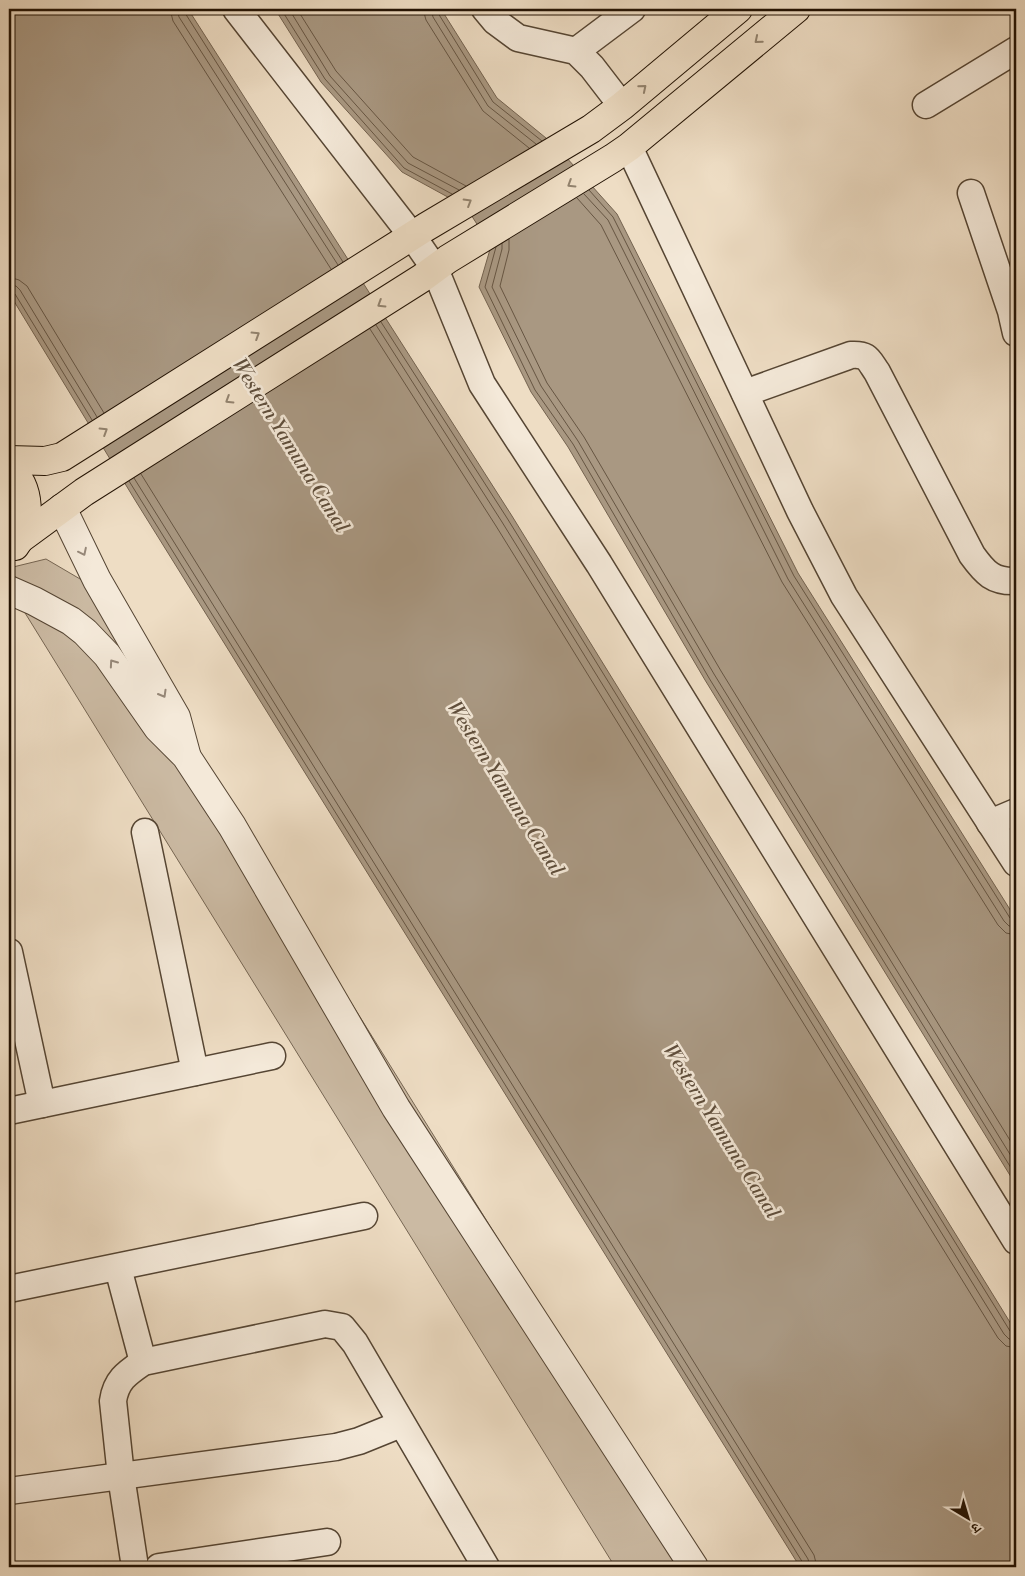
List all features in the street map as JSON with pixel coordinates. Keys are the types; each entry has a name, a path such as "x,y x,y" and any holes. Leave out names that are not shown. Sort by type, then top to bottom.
{"highway":[{"path":"9,460 45,461 62,457 413,236 591,129 622,106 738,9"},
{"path":"14,547 84,492 621,153 796,9"},
{"path":"9,468 22,486 27,504 26,522 14,547"}],"street":[{"path":"236,9 413,236 435,269 482,384 598,564 1016,1241"},
{"path":"484,9 494,21 518,38 576,51 588,62 622,106"},
{"path":"576,51 632,9"},
{"path":"926,105 1016,50"},
{"path":"621,153 745,393 800,511 844,596 1016,863"},
{"path":"971,192 1011,311 1016,333"},
{"path":"745,393 852,355 861,354 869,360 877,372 972,555 989,575 1000,581 1016,581"},
{"path":"62,508 97,580 176,717 186,756"},
{"path":"9,590 71,621 85,632 107,655 158,728 186,756 232,826 396,1108 694,1567"},
{"path":"990,823 1016,812"},
{"path":"145,832 195,1072"},
{"path":"9,952 42,1104"},
{"path":"9,1111 272,1056"},
{"path":"9,1289 364,1216"},
{"path":"118,1268 143,1362"},
{"path":"135,1567 121,1476 113,1401 114,1390 121,1379 143,1362 325,1324 342,1327 355,1343 485,1567"},
{"path":"9,1491 336,1447 359,1441 401,1424"},
{"path":"159,1567 327,1542"}],"shaded area":[{"path":"46,559 92,586 702,1567 615,1567 9,587 9,568"}],"water":[{"name":"Western Yamuna Canal","path":"9,9 188,9 512,516 1016,1332 1016,1567 800,1567 135,500 9,293"},
{"path":"275,9 441,9 497,98 557,147 617,214 798,573 1016,919 1016,1185 705,680 568,447 531,392 479,287 491,246 466,207 402,172 321,82"}]}
